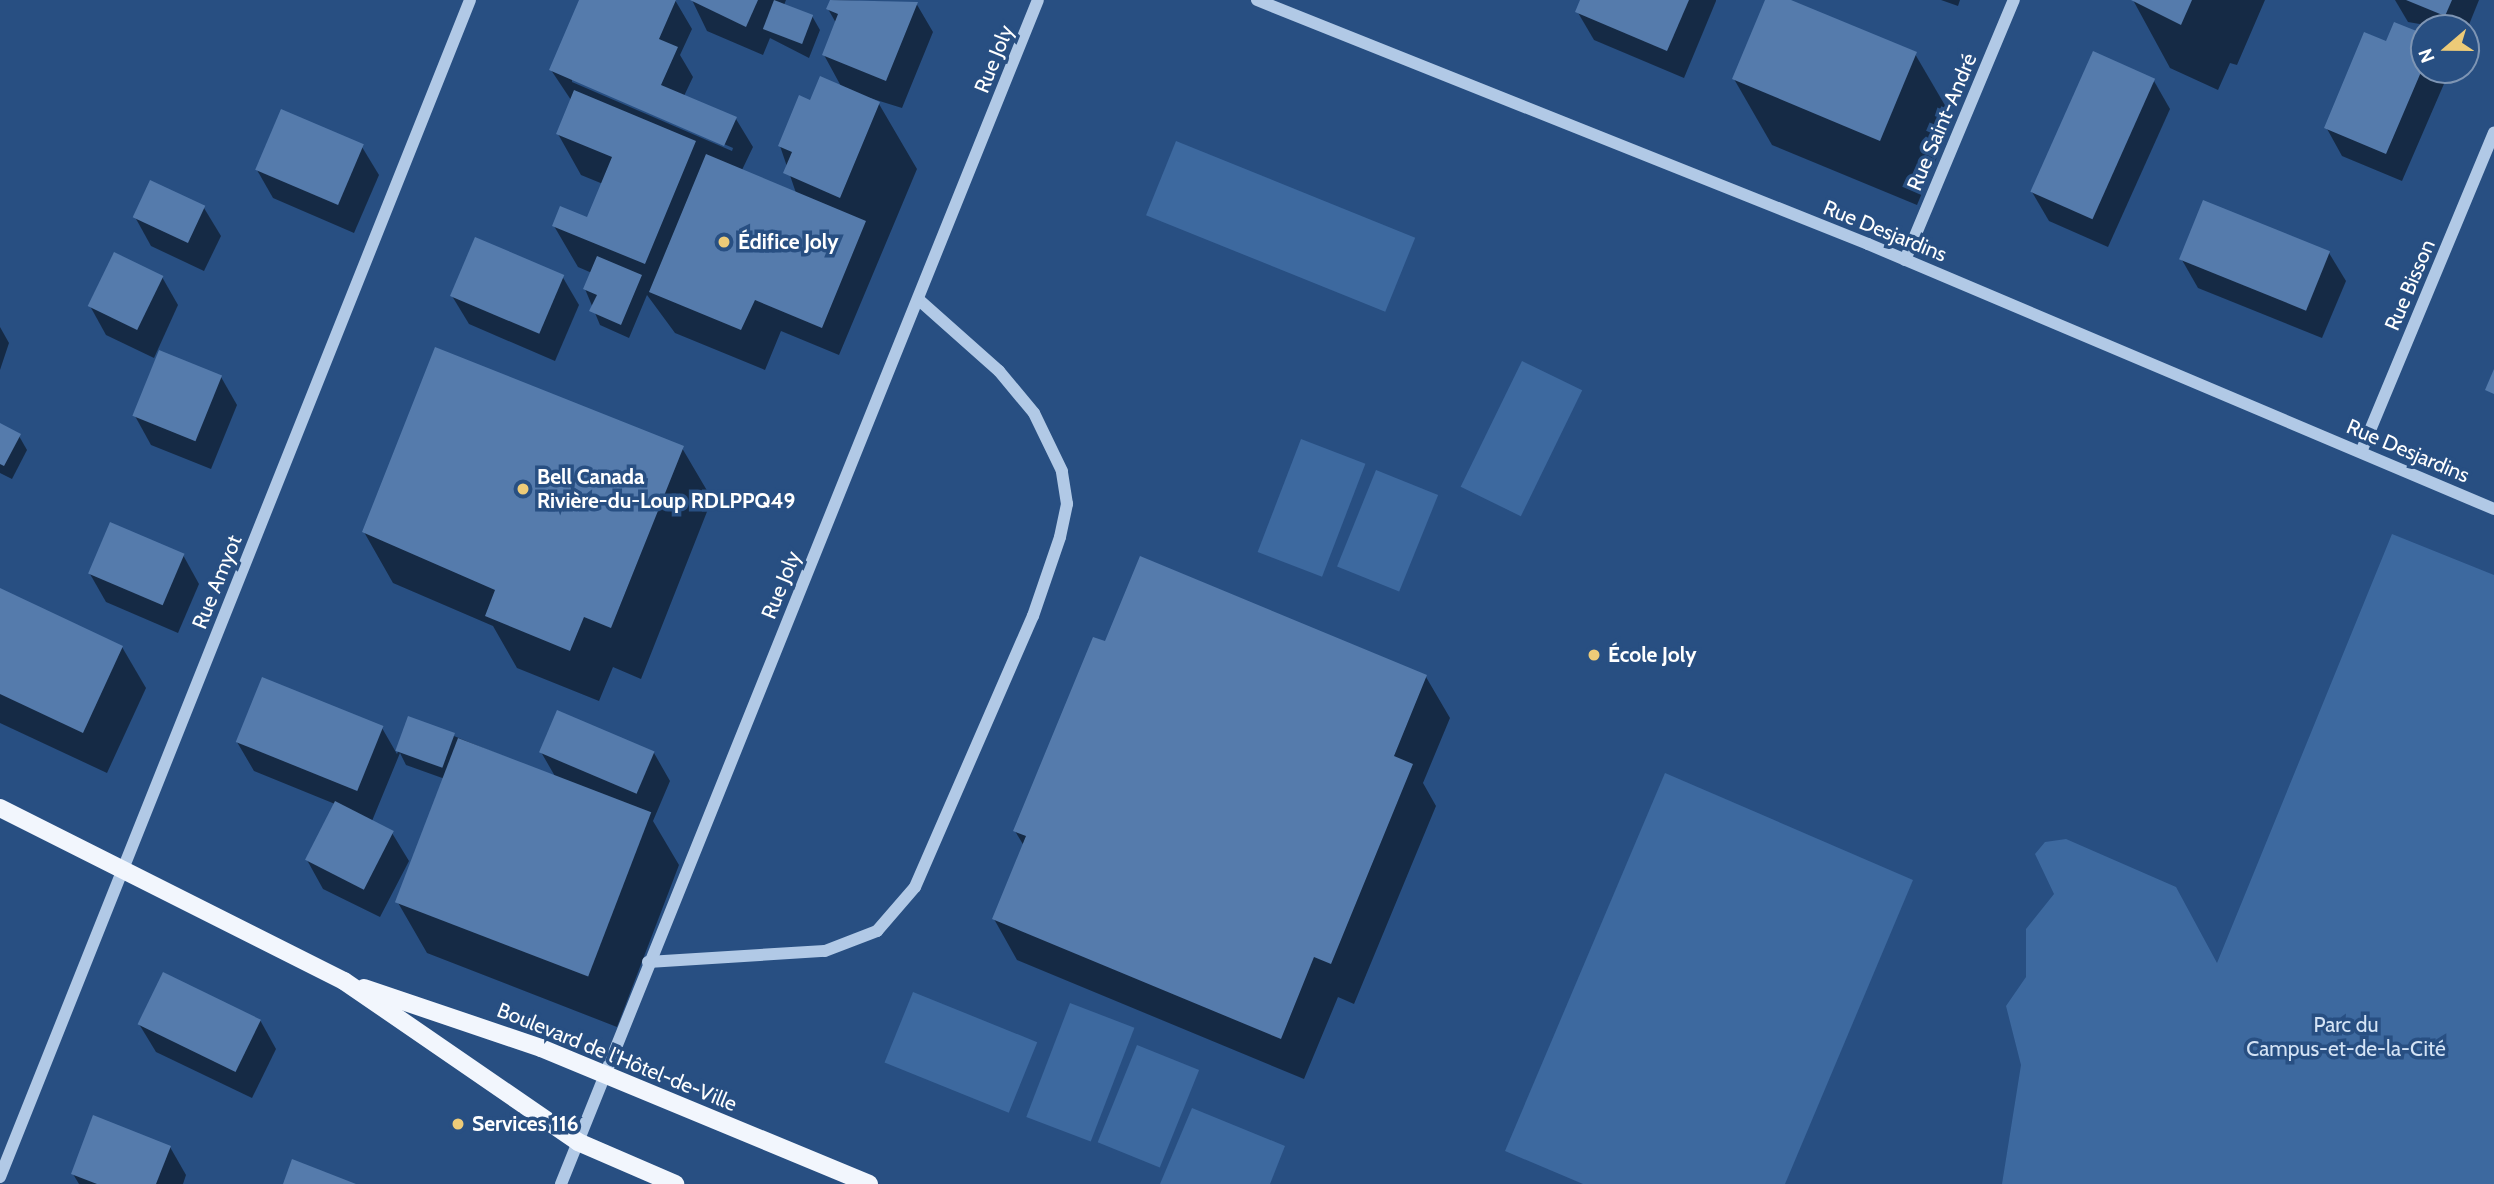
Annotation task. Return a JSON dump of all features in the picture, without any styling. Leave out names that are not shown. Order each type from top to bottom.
[{"type":"main road","name":"Boulevard de l'Hôtel-de-Ville","points":[[0,808],[344,981],[605,1074],[869,1184]]},
{"type":"main road","name":"Boulevard de l'Hôtel-de-Ville","points":[[344,981],[578,1142],[675,1184]]},
{"type":"street","name":"Rue Amyot","points":[[0,1177],[470,0]]},
{"type":"street","name":"Rue Joly","points":[[561,1184],[648,962],[1038,0]]},
{"type":"street","name":"Rue Desjardins","points":[[1257,0],[1905,260],[2494,509]]},
{"type":"street","name":"Rue Saint-André","points":[[1905,260],[2014,0]]},
{"type":"street","name":"Rue Bisson","points":[[2361,452],[2494,133]]},
{"type":"street","points":[[648,962],[825,951],[851,944],[886,922],[915,887],[1033,616],[1067,504],[1053,445],[999,371],[918,299]]},
{"type":"green space","points":[[1176,141],[1415,238],[1385,312],[1146,215]]},
{"type":"green space","points":[[1522,361],[1582,390],[1521,516],[1461,487]]},
{"type":"green space","points":[[1301,439],[1365,464],[1322,577],[1258,552]]},
{"type":"green space","points":[[1376,470],[1438,495],[1399,592],[1337,566]]},
{"type":"green space","name":"Parc du Campus-et-de-la-Cité","points":[[2392,534],[2494,575],[2494,1184],[2002,1184],[2021,1065],[2006,1006],[2026,977],[2026,929],[2054,894],[2035,854],[2045,842],[2066,839],[2176,887],[2217,963]]},
{"type":"green space","points":[[1665,773],[1913,880],[1785,1184],[1583,1184],[1505,1151]]},
{"type":"green space","points":[[913,992],[1037,1042],[1009,1113],[885,1062]]},
{"type":"green space","points":[[1070,1003],[1134,1028],[1091,1142],[1026,1117]]},
{"type":"green space","points":[[1137,1045],[1199,1070],[1160,1167],[1098,1142]]},
{"type":"green space","points":[[1192,1108],[1285,1146],[1270,1184],[1160,1184]]},
{"type":"building","points":[[579,0],[676,0],[659,39],[678,47],[661,85],[737,117],[724,146],[549,70]]},
{"type":"building","points":[[690,0],[758,0],[746,27]]},
{"type":"building","points":[[774,0],[813,15],[802,44],[763,29]]},
{"type":"building","points":[[830,0],[918,2],[886,81],[822,55],[838,14],[826,9]]},
{"type":"building","points":[[1580,0],[1689,0],[1667,51],[1575,12]]},
{"type":"building","points":[[1765,0],[1791,0],[1917,52],[1880,141],[1732,79]]},
{"type":"building","points":[[2131,0],[2192,0],[2181,25]]},
{"type":"building","points":[[2406,0],[2452,0],[2446,14]]},
{"type":"building","points":[[2394,22],[2410,28],[2410,84],[2416,84],[2386,154],[2324,128],[2364,32],[2386,41]]},
{"type":"building","points":[[2093,51],[2155,79],[2092,219],[2030,192]]},
{"type":"building","points":[[820,76],[880,102],[840,198],[783,173],[792,152],[778,146],[799,95],[810,100]]},
{"type":"building","points":[[574,90],[696,141],[645,264],[552,226],[560,206],[587,217],[612,157],[556,134]]},
{"type":"building","points":[[281,109],[364,144],[338,205],[255,170]]},
{"type":"building","name":"Édifice Joly","points":[[706,154],[866,221],[822,328],[755,300],[741,330],[649,292]]},
{"type":"building","points":[[150,180],[205,206],[188,243],[133,217]]},
{"type":"building","points":[[2203,200],[2330,251],[2306,311],[2179,259]]},
{"type":"building","points":[[475,237],[564,275],[539,334],[450,296]]},
{"type":"building","points":[[114,252],[163,276],[137,330],[88,306]]},
{"type":"building","points":[[597,256],[642,275],[621,325],[589,311],[597,295],[583,289]]},
{"type":"building","name":"Bell Canada Rivière-du-Loup RDLPPQ49","points":[[435,347],[684,446],[611,628],[584,617],[570,651],[485,616],[495,590],[362,532]]},
{"type":"building","points":[[159,350],[222,375],[195,441],[132,416]]},
{"type":"building","points":[[2494,369],[2494,394],[2485,390]]},
{"type":"building","points":[[0,423],[21,434],[4,466],[0,464]]},
{"type":"building","points":[[110,522],[185,554],[163,605],[88,574]]},
{"type":"building","points":[[1140,556],[1427,675],[1394,756],[1413,764],[1331,964],[1314,957],[1281,1039],[992,919],[1026,836],[1013,831],[1093,637],[1105,641]]},
{"type":"building","points":[[0,588],[123,646],[83,733],[0,694]]},
{"type":"building","points":[[262,677],[383,726],[357,791],[236,742]]},
{"type":"building","points":[[557,710],[655,751],[637,794],[539,752]]},
{"type":"building","points":[[408,716],[455,733],[442,768],[395,751]]},
{"type":"building","points":[[458,738],[651,812],[588,976],[395,902]]},
{"type":"building","points":[[335,801],[394,831],[364,890],[305,860]]},
{"type":"building","points":[[163,972],[261,1020],[236,1072],[138,1024]]},
{"type":"building","points":[[93,1115],[171,1146],[156,1184],[97,1184],[71,1174]]},
{"type":"building","points":[[292,1159],[356,1184],[283,1184]]},
{"type":"place","name":"Édifice Joly","points":[[724,242]]},
{"type":"place","name":"Bell Canada Rivière-du-Loup RDLPPQ49","points":[[523,489]]},
{"type":"place","name":"École Joly","points":[[1594,655]]},
{"type":"place","name":"Services 116","points":[[458,1124]]}]
